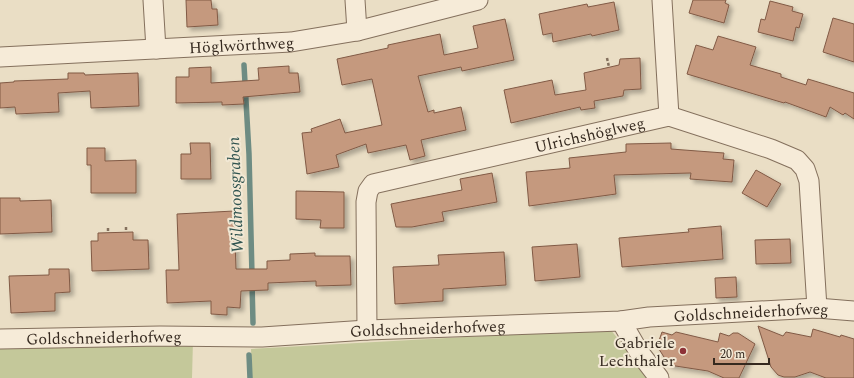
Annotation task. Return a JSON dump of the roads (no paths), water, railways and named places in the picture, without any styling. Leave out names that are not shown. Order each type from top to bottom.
[{"type":"street","points":[[153,0],[156,49]]},
{"type":"street","points":[[355,0],[357,30]]},
{"type":"street","name":"Höglwörthweg","points":[[0,57],[291,42],[357,30],[478,0]]},
{"type":"street","points":[[662,0],[669,116],[771,149],[797,160],[805,169],[809,182],[817,308]]},
{"type":"street","name":"Ulrichshöglweg","points":[[368,330],[366,202],[368,191],[374,184],[669,116]]},
{"type":"street","name":"Goldschneiderhofweg","points":[[0,339],[160,336],[262,338],[368,330],[621,321],[649,317],[817,308],[854,311]]},
{"type":"street","points":[[621,321],[639,352],[659,378]]},
{"type":"waterway","name":"Wildmoosgraben","points":[[244,65],[249,154],[252,275]]},
{"type":"waterway","name":"Wildmoosgraben","points":[[252,283],[253,323]]},
{"type":"waterway","name":"Wildmoosgraben","points":[[249,355],[250,378]]},
{"type":"place","name":"Gabriele Lechthaler","points":[[683,351]]}]
